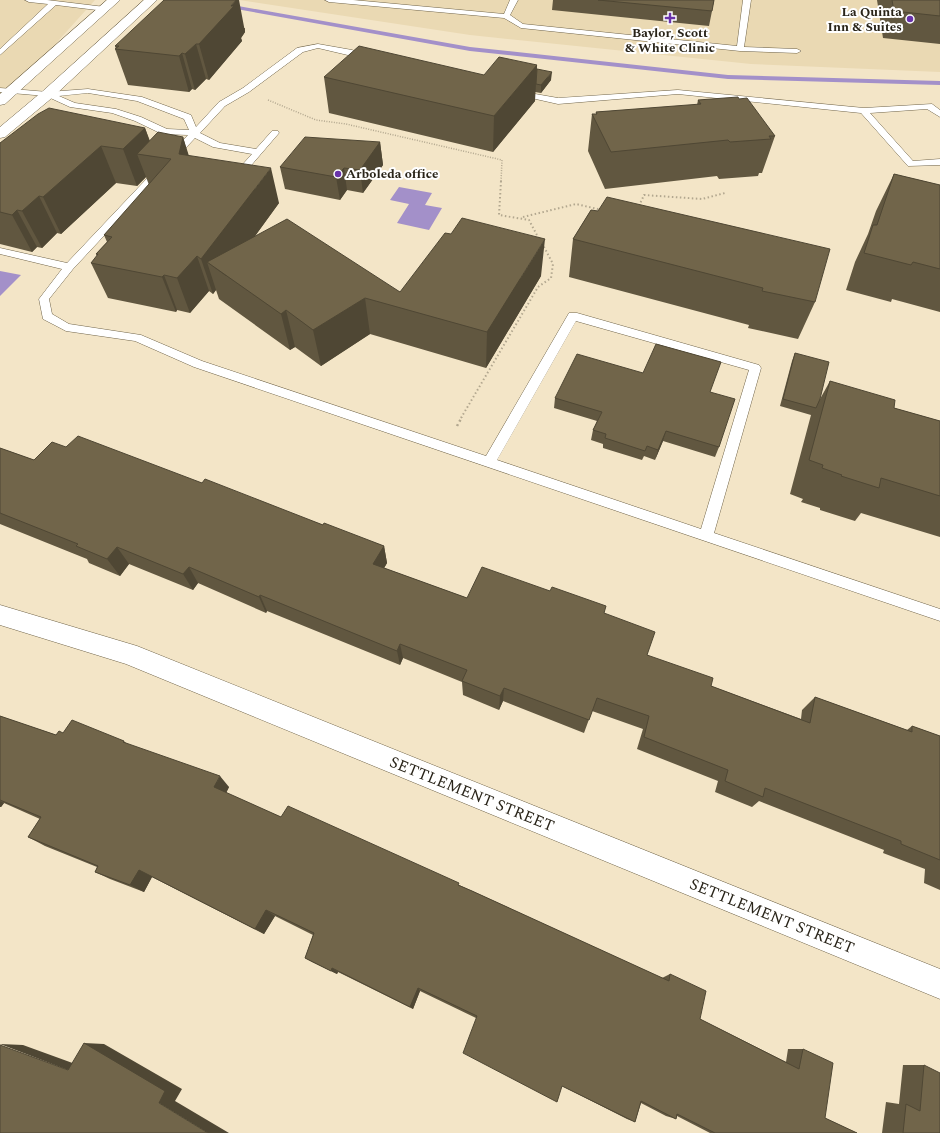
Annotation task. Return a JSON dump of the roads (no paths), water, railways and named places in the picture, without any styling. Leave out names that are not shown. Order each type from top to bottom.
[{"type":"street","points":[[0,101],[114,0]]},
{"type":"street","points":[[0,134],[48,94],[151,0]]},
{"type":"street","name":"SETTLEMENT STREET","points":[[0,615],[129,654],[940,984]]},
{"type":"lane","points":[[29,0],[105,9]]},
{"type":"lane","points":[[329,0],[506,16],[522,26],[740,49],[797,51]]},
{"type":"lane","points":[[410,7],[414,0]]},
{"type":"lane","points":[[506,16],[514,0]]},
{"type":"lane","points":[[740,49],[747,0]]},
{"type":"lane","points":[[0,53],[54,3]]},
{"type":"lane","points":[[378,60],[350,52],[318,46],[300,50],[246,90],[222,104],[68,267],[44,300],[47,316],[66,327],[137,338],[198,364],[940,615]]},
{"type":"lane","points":[[0,90],[48,94],[88,91],[139,100],[188,118],[194,133],[203,141],[217,145],[259,152]]},
{"type":"lane","points":[[513,92],[558,101],[678,92],[864,112],[929,106],[940,114]]},
{"type":"lane","points":[[48,94],[73,105],[113,111],[138,119],[165,132],[194,133]]},
{"type":"lane","points":[[864,112],[911,164],[940,162]]},
{"type":"lane","points":[[239,174],[275,133]]},
{"type":"lane","points":[[0,251],[68,267]]},
{"type":"lane","points":[[489,463],[573,316],[755,368],[706,536]]},
{"type":"waterway","points":[[227,6],[470,49],[728,77],[940,83]]},
{"type":"place","name":"Baylor, Scott & White Clinic","points":[[670,18]]},
{"type":"place","name":"La Quinta Inn & Suites","points":[[910,19]]},
{"type":"place","name":"Arboleda office","points":[[338,174]]}]
